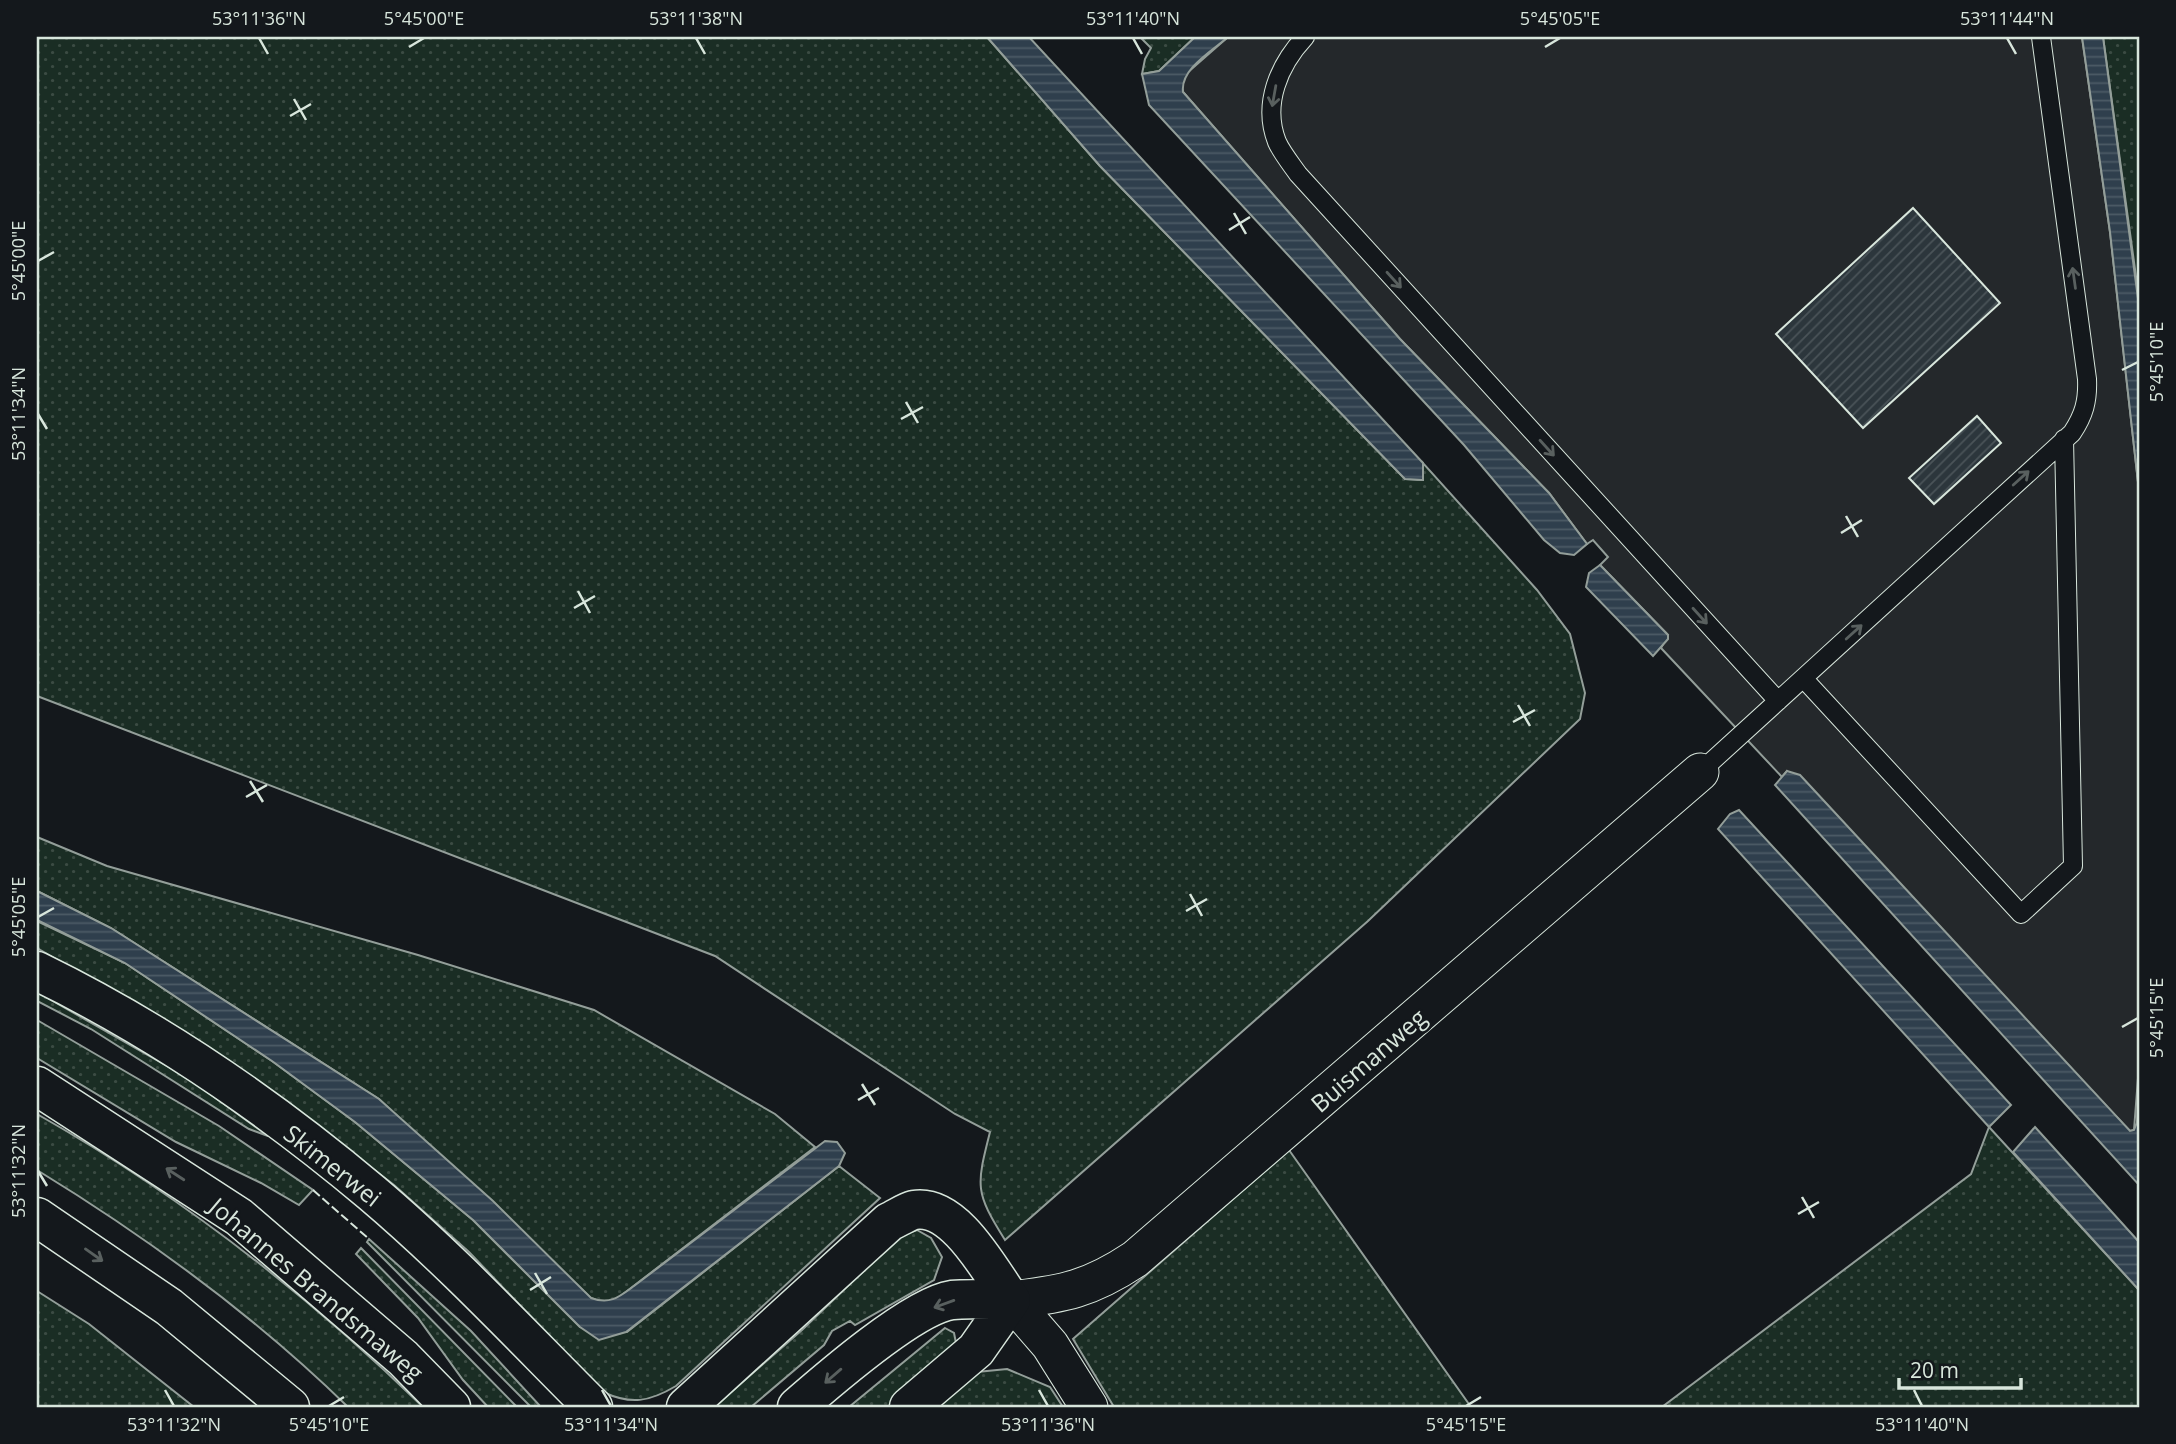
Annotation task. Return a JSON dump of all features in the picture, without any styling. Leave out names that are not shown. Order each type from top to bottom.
[{"type":"street","name":"Buismanweg","points":[[797,1407],[841,1369],[911,1319],[949,1300],[1011,1300],[1066,1293],[1111,1275],[1135,1259],[1700,772]]},
{"type":"street","name":"Skimerwei","points":[[37,971],[84,995],[205,1070],[372,1194],[484,1297],[593,1407]]},
{"type":"street","name":"Johannes Brandsmaweg","points":[[37,1086],[239,1217],[403,1358],[451,1407]]},
{"type":"street","points":[[686,1407],[889,1223],[913,1210],[936,1211],[953,1221],[1011,1300],[1050,1345],[1089,1407]]},
{"type":"street","points":[[37,1217],[169,1307],[290,1407]]},
{"type":"street","points":[[909,1407],[976,1350],[1011,1300]]},
{"type":"lane","points":[[1304,37],[1282,66],[1272,113],[1277,142],[1298,174],[1778,701]]},
{"type":"lane","points":[[1700,772],[2064,439],[2082,418],[2088,400],[2087,379],[2042,37]]},
{"type":"lane","points":[[1803,678],[2021,914],[2073,866],[2064,439]]},
{"type":"green space","points":[[37,37],[987,37],[1100,166],[1405,479],[1423,480],[1423,463],[1537,590],[1570,634],[1585,693],[1580,719],[1368,921],[1005,1240],[988,1211],[981,1189],[982,1165],[990,1132],[955,1114],[715,956],[37,696]]},
{"type":"green space","points":[[1140,37],[1195,37],[1159,71],[1142,74],[1151,48]]},
{"type":"green space","points":[[2103,37],[2139,37],[2139,306],[2138,291]]},
{"type":"green space","points":[[37,837],[107,866],[418,955],[594,1010],[775,1114],[815,1147],[614,1301],[602,1302],[591,1298],[379,1099],[111,928],[37,891]]},
{"type":"green space","points":[[37,921],[125,963],[272,1061],[355,1122],[473,1220],[580,1327],[627,1332],[839,1166],[880,1198],[676,1386],[657,1396],[640,1400],[622,1399],[603,1392],[469,1252],[394,1185],[305,1117],[106,988],[37,948]]},
{"type":"green space","points":[[37,992],[188,1078],[268,1136],[249,1129],[91,1029],[37,1001]]},
{"type":"green space","points":[[37,1020],[219,1126],[313,1190],[299,1205],[261,1183],[176,1142],[37,1058]]},
{"type":"green space","points":[[37,1114],[140,1178],[239,1248],[334,1325],[423,1407],[348,1407],[276,1341],[199,1280],[119,1223],[37,1170]]},
{"type":"green space","points":[[1989,1127],[2139,1290],[2139,1407],[1662,1407],[1971,1174]]},
{"type":"green space","points":[[1289,1150],[1471,1407],[1114,1407],[1073,1339]]},
{"type":"green space","points":[[917,1230],[931,1238],[942,1257],[934,1280],[855,1325],[850,1321],[832,1331],[824,1345],[751,1407],[714,1407],[802,1330],[901,1235]]},
{"type":"green space","points":[[369,1239],[471,1331],[541,1407],[531,1407],[367,1242]]},
{"type":"green space","points":[[361,1248],[517,1407],[488,1407],[463,1380],[418,1318],[356,1254]]},
{"type":"green space","points":[[37,1291],[89,1324],[194,1407],[37,1407]]},
{"type":"green space","points":[[945,1328],[954,1333],[956,1343],[889,1407],[849,1407]]},
{"type":"green space","points":[[1007,1369],[1050,1387],[1063,1407],[930,1407],[977,1372]]},
{"type":"shaded area","points":[[1228,37],[2082,37],[2110,232],[2139,491],[2139,1065],[2134,1130],[2130,1131],[1787,771],[1782,777],[1661,648],[1668,635],[1600,565],[1608,557],[1593,540],[1587,544],[1549,493],[1400,339],[1183,92],[1181,82],[1187,73]]},
{"type":"water","points":[[987,37],[1029,37],[1423,463],[1423,480],[1405,479],[1100,166]]},
{"type":"water","points":[[1195,37],[1228,37],[1192,68],[1183,84],[1183,92],[1400,339],[1549,493],[1587,544],[1574,555],[1560,553],[1544,540],[1464,445],[1149,105],[1142,74],[1159,71]]},
{"type":"water","points":[[2082,37],[2103,37],[2139,306],[2139,491],[2110,232]]},
{"type":"water","points":[[1600,565],[1668,635],[1668,639],[1653,656],[1586,587],[1589,573]]},
{"type":"water","points":[[1787,771],[1800,775],[2130,1131],[2134,1130],[2137,1122],[2139,1065],[2139,1185],[1775,785]]},
{"type":"water","points":[[1739,810],[2011,1105],[1989,1127],[1718,829],[1730,814]]},
{"type":"water","points":[[37,891],[111,928],[379,1099],[493,1201],[591,1298],[604,1301],[624,1294],[825,1141],[837,1142],[845,1153],[839,1166],[626,1332],[599,1340],[580,1327],[473,1220],[355,1122],[272,1061],[125,963],[37,920]]},
{"type":"water","points":[[2035,1127],[2139,1242],[2139,1290],[2013,1152]]},
{"type":"building","points":[[1913,208],[2000,303],[1863,428],[1776,334]]},
{"type":"building","points":[[1977,416],[2001,443],[1934,504],[1909,478]]},
{"type":"fence","points":[[313,1190],[369,1239]]}]
